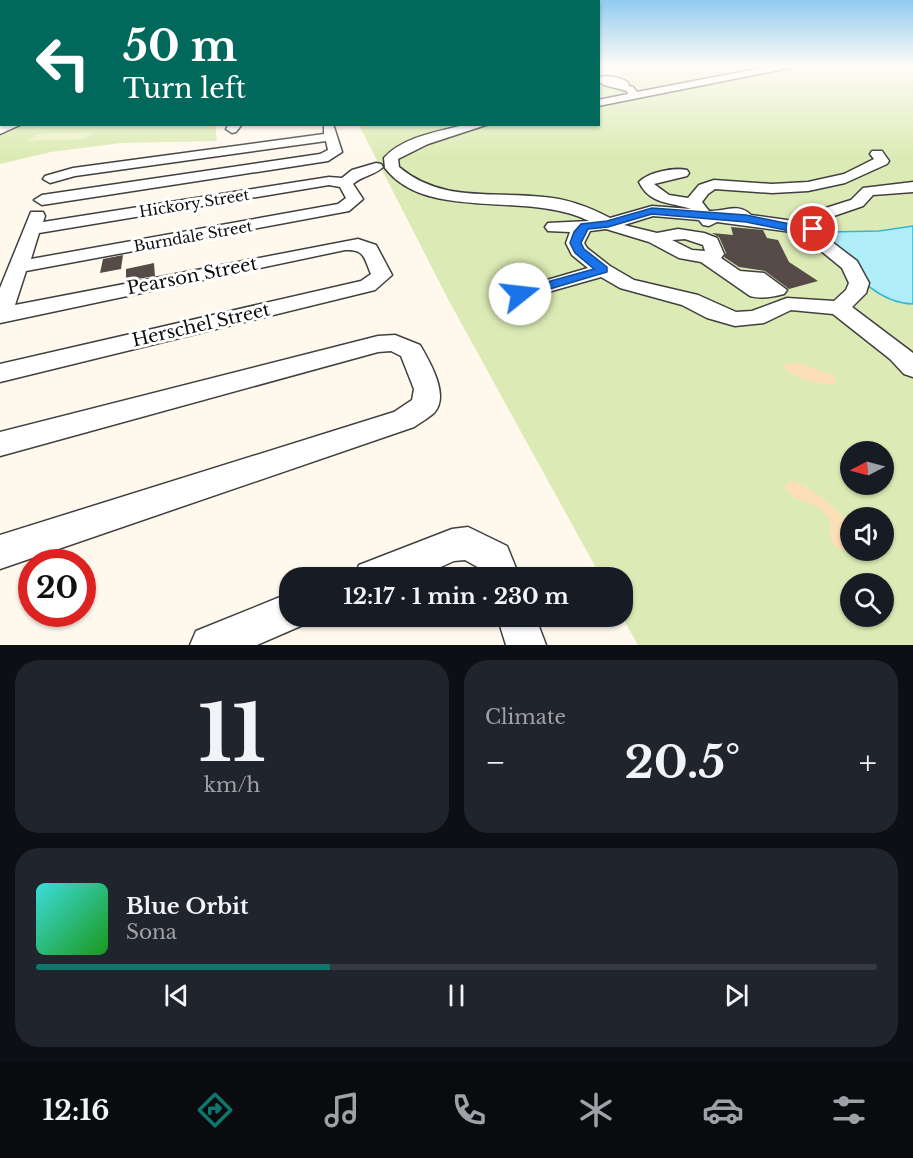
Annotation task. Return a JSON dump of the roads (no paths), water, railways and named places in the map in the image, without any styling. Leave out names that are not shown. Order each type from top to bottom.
[{"type":"street","points":[[476,126],[458,131],[432,130],[391,158],[392,168],[408,181],[445,195],[561,204],[596,222],[658,239],[680,253],[706,257],[735,277]]},
{"type":"street","points":[[42,200],[323,158],[335,152],[329,132],[73,172],[50,179]]},
{"type":"street","points":[[694,234],[695,198],[709,186],[719,184],[776,189],[819,185],[857,173],[863,167],[882,161],[877,154]]},
{"type":"street","points":[[348,187],[357,173],[376,167]]},
{"type":"street","points":[[682,173],[646,182],[654,193],[696,210],[717,229],[727,229],[728,218],[813,229],[822,215],[857,203],[868,191],[913,187]]},
{"type":"street","points":[[0,314],[50,179]]},
{"type":"street","points":[[0,314],[50,179]]},
{"type":"street","name":"Hickory Street","points":[[33,229],[329,181],[348,187]]},
{"type":"street","name":"Burndale Street","points":[[18,267],[343,208],[355,199],[348,187]]},
{"type":"street","points":[[552,223],[596,222],[652,211],[696,210]]},
{"type":"street","points":[[596,222],[579,232],[575,243],[579,251],[603,270],[627,284],[690,300],[715,313],[735,319],[756,318],[787,304],[838,308],[899,352],[913,368]]},
{"type":"street","points":[[804,229],[850,265],[859,283],[856,293],[838,308]]},
{"type":"street","points":[[658,239],[673,235],[694,234],[711,242],[715,254],[706,257]]},
{"type":"street","name":"Pearson Street","points":[[0,314],[345,245],[358,244],[369,249],[375,261]]},
{"type":"street","name":"Herschel Street","points":[[0,372],[368,286],[382,275],[375,261]]},
{"type":"street","points":[[520,294],[603,270]]},
{"type":"street","points":[[0,444],[378,344],[395,343],[411,351],[427,388],[425,405],[404,420],[0,552]]},
{"type":"street","points":[[399,567],[452,545],[468,543],[495,558],[498,567]]},
{"type":"street","points":[[210,645],[279,617]]},
{"type":"street","points":[[520,627],[526,645]]},
{"type":"water","points":[[913,226],[913,304],[899,302],[873,290],[822,238],[822,233],[827,232],[879,231]]}]
